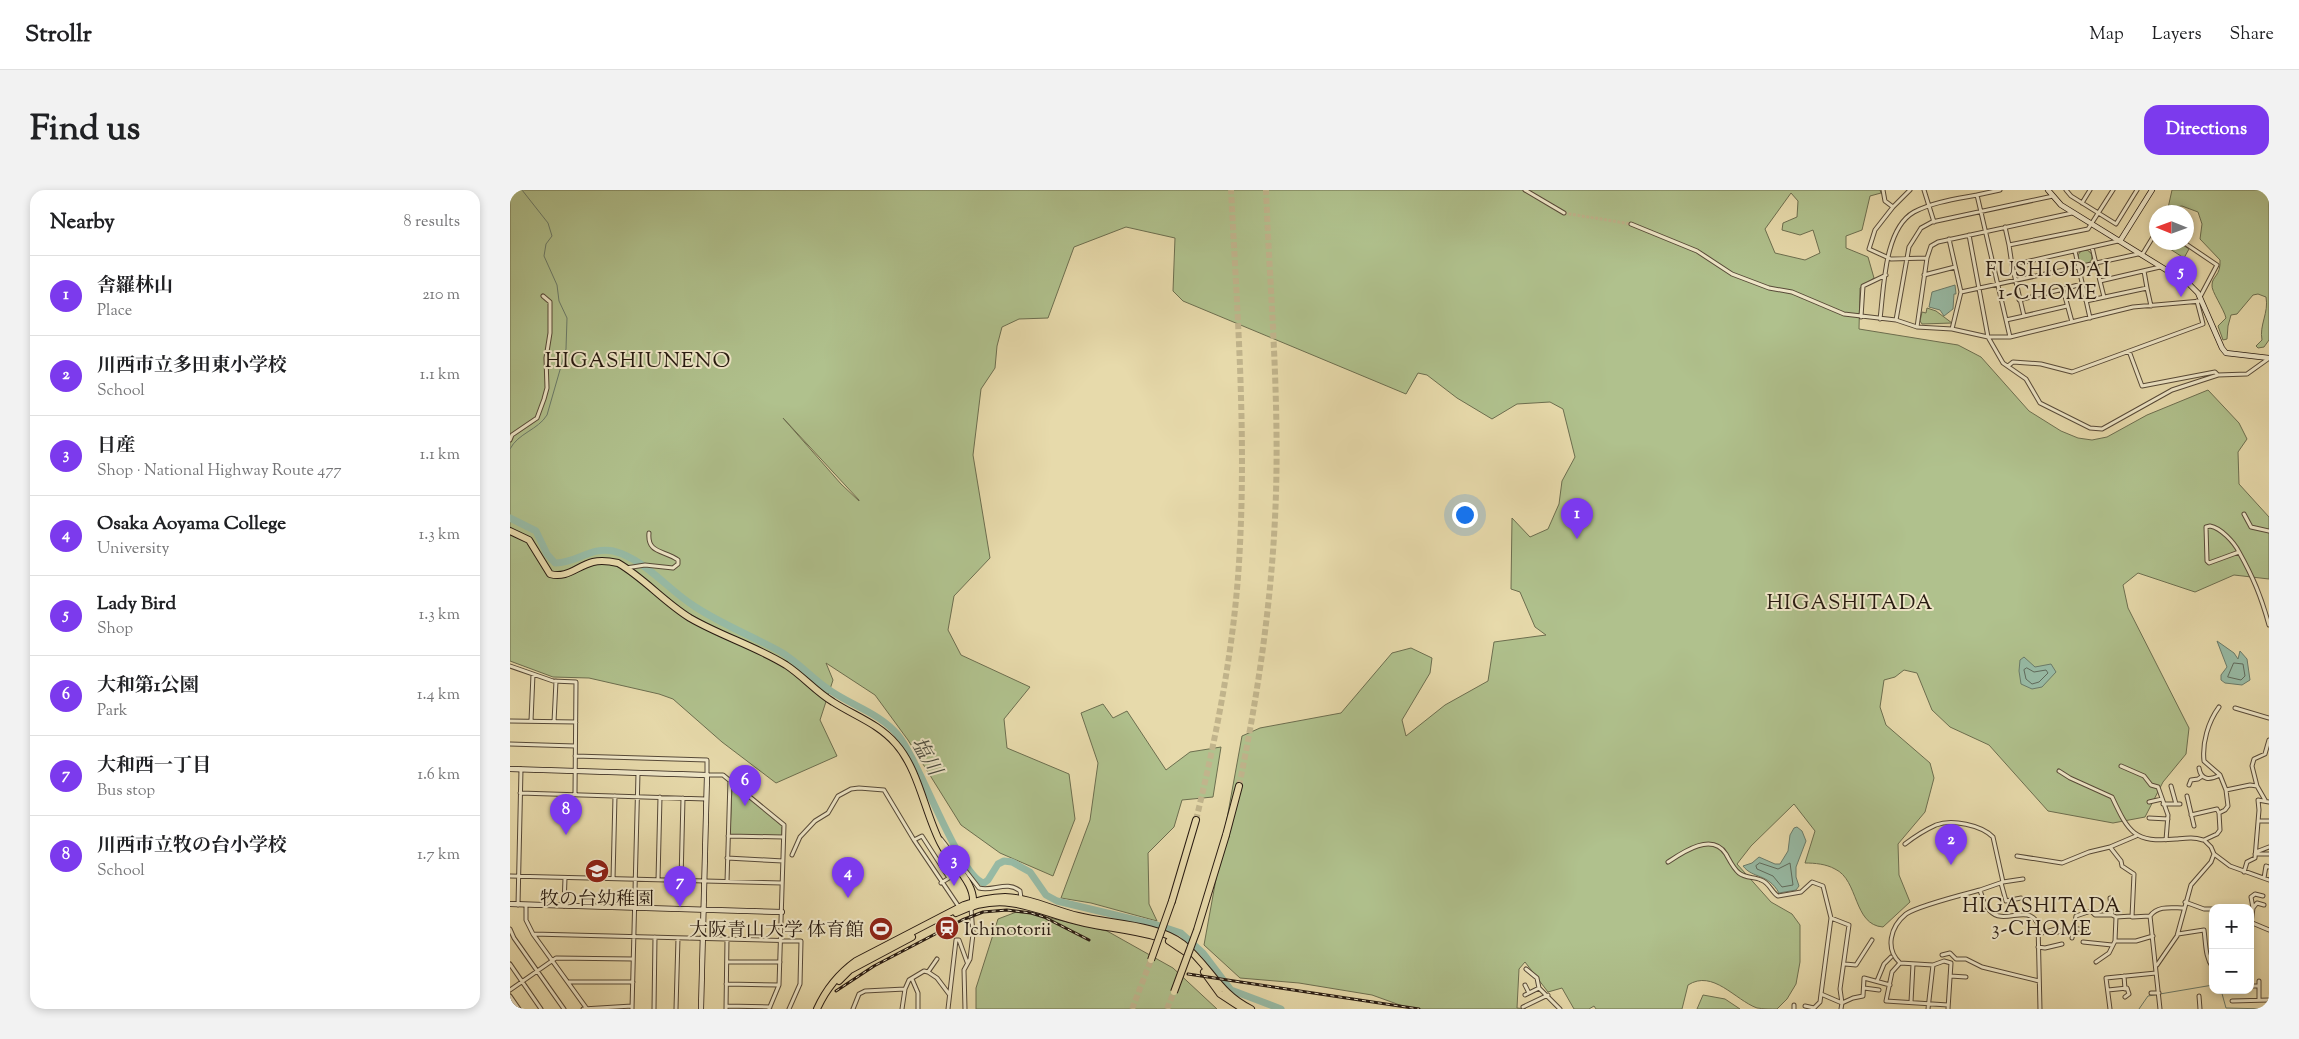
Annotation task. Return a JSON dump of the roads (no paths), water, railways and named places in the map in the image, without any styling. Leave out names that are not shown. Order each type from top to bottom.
[{"type":"highway","points":[[510,531],[529,540],[550,574],[564,575],[592,562],[606,561],[618,563],[678,610],[697,621],[757,648],[787,666],[823,696],[863,717],[881,729],[897,744],[906,758],[936,835],[970,888],[972,905]]},
{"type":"highway","points":[[1174,992],[1203,913],[1239,786]]},
{"type":"highway","points":[[1151,960],[1172,901],[1196,820]]},
{"type":"highway","points":[[822,1009],[837,983],[850,970],[972,905],[1003,897],[1020,898],[1078,916],[1146,929],[1166,935],[1182,944],[1199,960],[1223,990],[1252,1009]]},
{"type":"highway","points":[[817,1009],[829,986],[843,970],[878,949],[959,907],[1004,902],[1022,903],[1063,918],[1133,931],[1170,941],[1196,962],[1220,994],[1243,1009]]},
{"type":"street","points":[[1525,190],[1564,213]]},
{"type":"street","points":[[1883,190],[1885,201],[1892,207]]},
{"type":"street","points":[[1910,190],[1892,207],[1875,230],[1869,250],[1889,258],[1927,258]]},
{"type":"street","points":[[1924,190],[1934,222]]},
{"type":"street","points":[[1880,319],[1891,242],[1899,225],[1912,213],[1930,205],[2000,190]]},
{"type":"street","points":[[2048,190],[2061,205],[2072,213],[2188,284],[2199,300],[2222,348],[2226,352],[2269,358]]},
{"type":"street","points":[[2066,190],[2071,196],[2116,224],[2137,190]]},
{"type":"street","points":[[2082,203],[2090,190]]},
{"type":"street","points":[[2009,245],[2088,230],[2113,190]]},
{"type":"street","points":[[2012,265],[2120,241],[2152,190]]},
{"type":"street","points":[[1977,195],[2010,338]]},
{"type":"street","points":[[1896,320],[1908,248],[1921,228],[1934,222],[2054,196]]},
{"type":"street","points":[[1917,327],[1924,275],[1931,246],[1949,239],[2072,213]]},
{"type":"street","points":[[1631,224],[1697,251],[1732,274],[1769,288],[1792,292],[1844,314],[1896,320],[1917,327],[1952,329],[1988,337],[2010,338],[2133,307],[2199,300]]},
{"type":"street","points":[[2005,227],[2015,282],[2024,316]]},
{"type":"street","points":[[1969,235],[1988,337],[2003,363],[2026,380],[2040,403],[2090,428],[2102,429],[2172,390],[2218,375],[2247,374],[2269,358]]},
{"type":"street","points":[[1949,239],[1961,292],[1952,329]]},
{"type":"street","points":[[1961,292],[1999,286],[2141,254],[2149,242]]},
{"type":"street","points":[[2092,247],[2104,297]]},
{"type":"street","points":[[2008,367],[2013,362],[2029,363],[2072,372],[2203,324],[2199,300],[2217,265],[2194,249]]},
{"type":"street","points":[[2075,251],[2090,318]]},
{"type":"street","points":[[1924,275],[1955,267]]},
{"type":"street","points":[[2100,281],[2160,267]]},
{"type":"street","points":[[2144,271],[2151,306]]},
{"type":"street","points":[[1861,317],[1863,286],[1886,275]]},
{"type":"street","points":[[2020,300],[2082,284]]},
{"type":"street","points":[[2086,301],[2147,288]]},
{"type":"street","points":[[2063,289],[2072,322]]},
{"type":"street","points":[[510,440],[512,435],[537,418],[547,388],[546,358],[550,332],[550,302],[543,296]]},
{"type":"street","points":[[2006,320],[2067,306]]},
{"type":"street","points":[[2130,352],[2142,386],[2215,372],[2218,375]]},
{"type":"street","points":[[2244,514],[2252,527],[2269,531]]},
{"type":"street","points":[[2239,552],[2209,564],[2207,561],[2206,527],[2215,527],[2235,544],[2252,574],[2260,593],[2269,625]]},
{"type":"street","points":[[626,568],[645,565],[673,568],[678,564],[678,560],[673,556],[662,553],[650,545],[648,542],[649,533]]},
{"type":"street","points":[[510,666],[556,681],[576,682],[575,794]]},
{"type":"street","points":[[531,721],[533,674]]},
{"type":"street","points":[[554,722],[556,681]]},
{"type":"street","points":[[2219,707],[2208,724],[2208,736],[2203,751],[2204,761],[2220,775],[2226,790],[2228,806],[2219,813]]},
{"type":"street","points":[[2235,708],[2269,718]]},
{"type":"street","points":[[2247,719],[2250,713]]},
{"type":"street","points":[[510,720],[576,722]]},
{"type":"street","points":[[2267,801],[2257,786],[2252,766],[2254,759],[2264,754],[2269,740]]},
{"type":"street","points":[[510,744],[575,746]]},
{"type":"street","points":[[575,756],[707,760],[701,1009]]},
{"type":"street","points":[[2122,766],[2144,776],[2151,785],[2156,785],[2168,819],[2166,840]]},
{"type":"street","points":[[2199,768],[2201,776]]},
{"type":"street","points":[[510,769],[723,775],[730,780],[784,825],[779,984],[770,1008],[726,1007],[727,939]]},
{"type":"street","points":[[518,905],[521,770]]},
{"type":"street","points":[[2059,771],[2112,797],[2120,814],[2136,836],[2157,842],[2192,837],[2204,840],[2211,847],[2214,854],[2230,866],[2269,880]]},
{"type":"street","points":[[526,905],[526,920],[533,934],[585,1009],[632,1008],[638,773]]},
{"type":"street","points":[[2201,776],[2209,779],[2220,775]]},
{"type":"street","points":[[2189,785],[2191,780],[2198,779],[2201,776]]},
{"type":"street","points":[[727,882],[730,780]]},
{"type":"street","points":[[2226,790],[2250,785],[2257,786]]},
{"type":"street","points":[[2163,804],[2178,804],[2171,786]]},
{"type":"street","points":[[792,855],[800,837],[815,821],[828,813],[838,796],[851,789],[884,790],[914,840],[959,907]]},
{"type":"street","points":[[520,793],[706,798]]},
{"type":"street","points":[[613,879],[615,796]]},
{"type":"street","points":[[2187,796],[2194,826]]},
{"type":"street","points":[[658,880],[660,797]]},
{"type":"street","points":[[681,881],[683,798]]},
{"type":"street","points":[[2150,802],[2162,798]]},
{"type":"street","points":[[2244,872],[2247,862],[2255,858],[2258,800],[2267,801]]},
{"type":"street","points":[[2191,816],[2217,809],[2220,830],[2217,834],[2204,840]]},
{"type":"street","points":[[2149,818],[2168,819]]},
{"type":"street","points":[[2258,821],[2269,821]]},
{"type":"street","points":[[1905,844],[1942,824],[1963,824],[1988,832],[1993,838],[2006,901],[2021,898]]},
{"type":"street","points":[[936,835],[954,853],[979,888],[990,889],[1007,885],[1014,886],[1020,891],[1020,898]]},
{"type":"street","points":[[728,836],[783,837]]},
{"type":"street","points":[[914,840],[922,836],[949,878]]},
{"type":"street","points":[[2018,856],[2062,862],[2110,847],[2136,836]]},
{"type":"street","points":[[1668,862],[1689,850],[1712,844],[1726,854],[1728,862],[1740,874],[1762,880],[1778,896],[1801,892],[1812,882],[1823,886],[1832,918],[1820,1002],[1814,1008],[1805,1006]]},
{"type":"street","points":[[2110,847],[2121,861],[2122,866],[2134,874],[2132,916]]},
{"type":"street","points":[[2255,853],[2269,847]]},
{"type":"street","points":[[2255,853],[2269,854]]},
{"type":"street","points":[[2157,965],[2178,934],[2191,885],[2212,862],[2214,854]]},
{"type":"street","points":[[727,858],[783,861]]},
{"type":"street","points":[[2264,878],[2266,866],[2269,866]]},
{"type":"street","points":[[942,883],[960,872]]},
{"type":"street","points":[[510,876],[782,883]]},
{"type":"street","points":[[564,906],[565,878]]},
{"type":"street","points":[[1900,963],[1892,972],[1886,1001],[1948,1007],[1951,963],[1944,961],[1933,965],[1900,963],[1892,956],[1889,942],[1896,926],[1907,913],[2002,883],[2023,879]]},
{"type":"street","points":[[1980,890],[1989,911],[2002,917],[2032,915],[2038,924],[2040,1009]]},
{"type":"street","points":[[2252,904],[2251,897],[2255,894],[2263,896]]},
{"type":"street","points":[[2096,962],[2109,952],[2115,940],[2116,918],[2112,914],[2110,898]]},
{"type":"street","points":[[2185,902],[2209,909]]},
{"type":"street","points":[[2254,907],[2257,903],[2264,905]]},
{"type":"street","points":[[510,904],[782,912]]},
{"type":"street","points":[[965,1009],[964,970],[970,959],[973,934],[972,905]]},
{"type":"street","points":[[2160,1009],[2156,973],[2157,965],[2150,916],[2154,911],[2161,909],[2184,908]]},
{"type":"street","points":[[2072,938],[2072,929],[2076,916],[2090,911],[2095,915],[2112,914]]},
{"type":"street","points":[[2116,918],[2150,916]]},
{"type":"street","points":[[1832,918],[1849,924],[1845,964],[1840,989],[1841,1009]]},
{"type":"street","points":[[2254,924],[2268,929]]},
{"type":"street","points":[[510,929],[564,1009]]},
{"type":"street","points":[[2038,934],[2056,929],[2058,932],[2065,929],[2085,930]]},
{"type":"street","points":[[2178,934],[2204,930],[2207,949],[2206,958],[2209,962]]},
{"type":"street","points":[[533,934],[801,941],[800,984],[789,1009]]},
{"type":"street","points":[[2115,940],[2136,941],[2153,936]]},
{"type":"street","points":[[654,1009],[656,937]]},
{"type":"street","points":[[676,1009],[678,938]]},
{"type":"street","points":[[948,1009],[956,940],[959,940],[967,962]]},
{"type":"street","points":[[1845,964],[1856,965],[1872,940]]},
{"type":"street","points":[[2082,942],[2112,945]]},
{"type":"street","points":[[2038,947],[2045,948],[2062,944]]},
{"type":"street","points":[[1942,955],[1950,953],[1956,959],[1966,959],[1982,967],[2039,981]]},
{"type":"street","points":[[1877,981],[1884,964],[1891,957]]},
{"type":"street","points":[[510,990],[552,959],[634,959]]},
{"type":"street","points":[[928,972],[937,959]]},
{"type":"street","points":[[727,962],[780,962]]},
{"type":"street","points":[[510,964],[542,1009]]},
{"type":"street","points":[[1911,1002],[1913,964]]},
{"type":"street","points":[[1928,1009],[1933,965]]},
{"type":"street","points":[[1526,969],[1536,978],[1539,988],[1560,1009]]},
{"type":"street","points":[[902,1009],[905,989],[909,980],[924,971],[937,978],[949,994]]},
{"type":"street","points":[[2110,1009],[2106,978],[2156,973]]},
{"type":"street","points":[[1950,976],[1966,977]]},
{"type":"street","points":[[2124,976],[2125,989],[2129,991],[2129,994],[2125,997]]},
{"type":"street","points":[[1821,994],[1842,1003],[1863,996],[1864,978],[1890,985]]},
{"type":"street","points":[[912,979],[918,993],[918,1009]]},
{"type":"street","points":[[2259,981],[2259,1000]]},
{"type":"street","points":[[568,982],[633,982]]},
{"type":"street","points":[[726,984],[779,984]]},
{"type":"street","points":[[1525,986],[1527,994],[1539,988]]},
{"type":"street","points":[[2254,986],[2259,986]]},
{"type":"street","points":[[1864,988],[1879,990]]},
{"type":"street","points":[[853,1009],[859,994],[865,991],[905,989]]},
{"type":"street","points":[[2108,990],[2125,989]]},
{"type":"street","points":[[2151,993],[2159,993]]},
{"type":"street","points":[[1523,1007],[1548,995]]},
{"type":"street","points":[[510,996],[519,1009]]},
{"type":"street","points":[[2199,996],[2200,1009]]},
{"type":"street","points":[[2232,1001],[2269,1000]]},
{"type":"water","points":[[1955,285],[1956,294],[1954,294],[1953,309],[1944,316],[1940,310],[1929,307],[1932,292]]},
{"type":"water","points":[[2217,641],[2234,653],[2238,659],[2240,651],[2247,659],[2250,680],[2242,685],[2225,683],[2221,680],[2221,675],[2227,667]]},
{"type":"water","points":[[2024,657],[2035,667],[2051,664],[2056,672],[2042,687],[2032,689],[2021,684],[2020,660]]},
{"type":"water","points":[[1797,827],[1802,831],[1806,841],[1796,867],[1796,877],[1799,886],[1796,890],[1779,893],[1770,882],[1751,873],[1743,866],[1752,863],[1759,857],[1775,864],[1780,864],[1788,851],[1790,835],[1794,828]]},
{"type":"waterway","points":[[510,449],[518,439],[539,424],[547,415],[566,349],[567,318],[559,301],[557,285],[544,256],[546,244],[552,236],[548,223],[522,190]]},
{"type":"waterway","name":"塩川","points":[[510,518],[536,531],[547,554],[555,563],[570,561],[605,550],[625,555],[646,567],[694,606],[715,619],[781,652],[828,689],[891,727],[907,748],[963,861],[974,876],[984,883],[998,864],[1004,861],[1012,862],[1030,872],[1046,895],[1057,901],[1157,925],[1181,933],[1203,953],[1231,990],[1281,1009]]},
{"type":"waterway","points":[[2139,1009],[2148,996],[2209,986]]},
{"type":"waterway","points":[[2222,994],[2226,1008],[2269,1009]]},
{"type":"tunnel","points":[[1196,820],[1212,752],[1225,683],[1235,614],[1240,544],[1242,500],[1241,411],[1231,190]]},
{"type":"tunnel","points":[[1239,786],[1253,714],[1264,641],[1272,567],[1276,493],[1277,455],[1274,342],[1266,190]]},
{"type":"tunnel","points":[[1564,213],[1631,224]]},
{"type":"tunnel","points":[[1132,1009],[1151,960]]},
{"type":"tunnel","points":[[1167,1009],[1174,992]]},
{"type":"railway","points":[[836,991],[874,966],[962,920],[983,912],[1007,910],[1031,913],[1044,917],[1089,940]]},
{"type":"railway","points":[[1188,974],[1419,1009]]},
{"type":"place","name":"Lady Bird","points":[[2181,297]]},
{"type":"place","name":"舎羅林山","points":[[1577,539]]},
{"type":"place","name":"大和第1公園","points":[[745,806]]},
{"type":"place","name":"川西市立牧の台小学校","points":[[566,835]]},
{"type":"place","name":"川西市立多田東小学校","points":[[1951,865]]},
{"type":"place","name":"牧の台幼稚園","points":[[597,871]]},
{"type":"place","name":"日産","points":[[954,886]]},
{"type":"place","name":"Osaka Aoyama College","points":[[848,898]]},
{"type":"place","name":"大和西一丁目","points":[[680,907]]},
{"type":"place","name":"Ichinotorii","points":[[947,928]]},
{"type":"place","name":"大阪青山大学 体育館","points":[[881,929]]},
{"type":"district","name":"FUSHIODAI 1-CHOME","points":[[2048,280]]},
{"type":"district","name":"HIGASHIUNENO","points":[[638,360]]},
{"type":"district","name":"HIGASHITADA","points":[[1850,602]]},
{"type":"district","name":"HIGASHITADA 3-CHOME","points":[[2042,916]]}]
